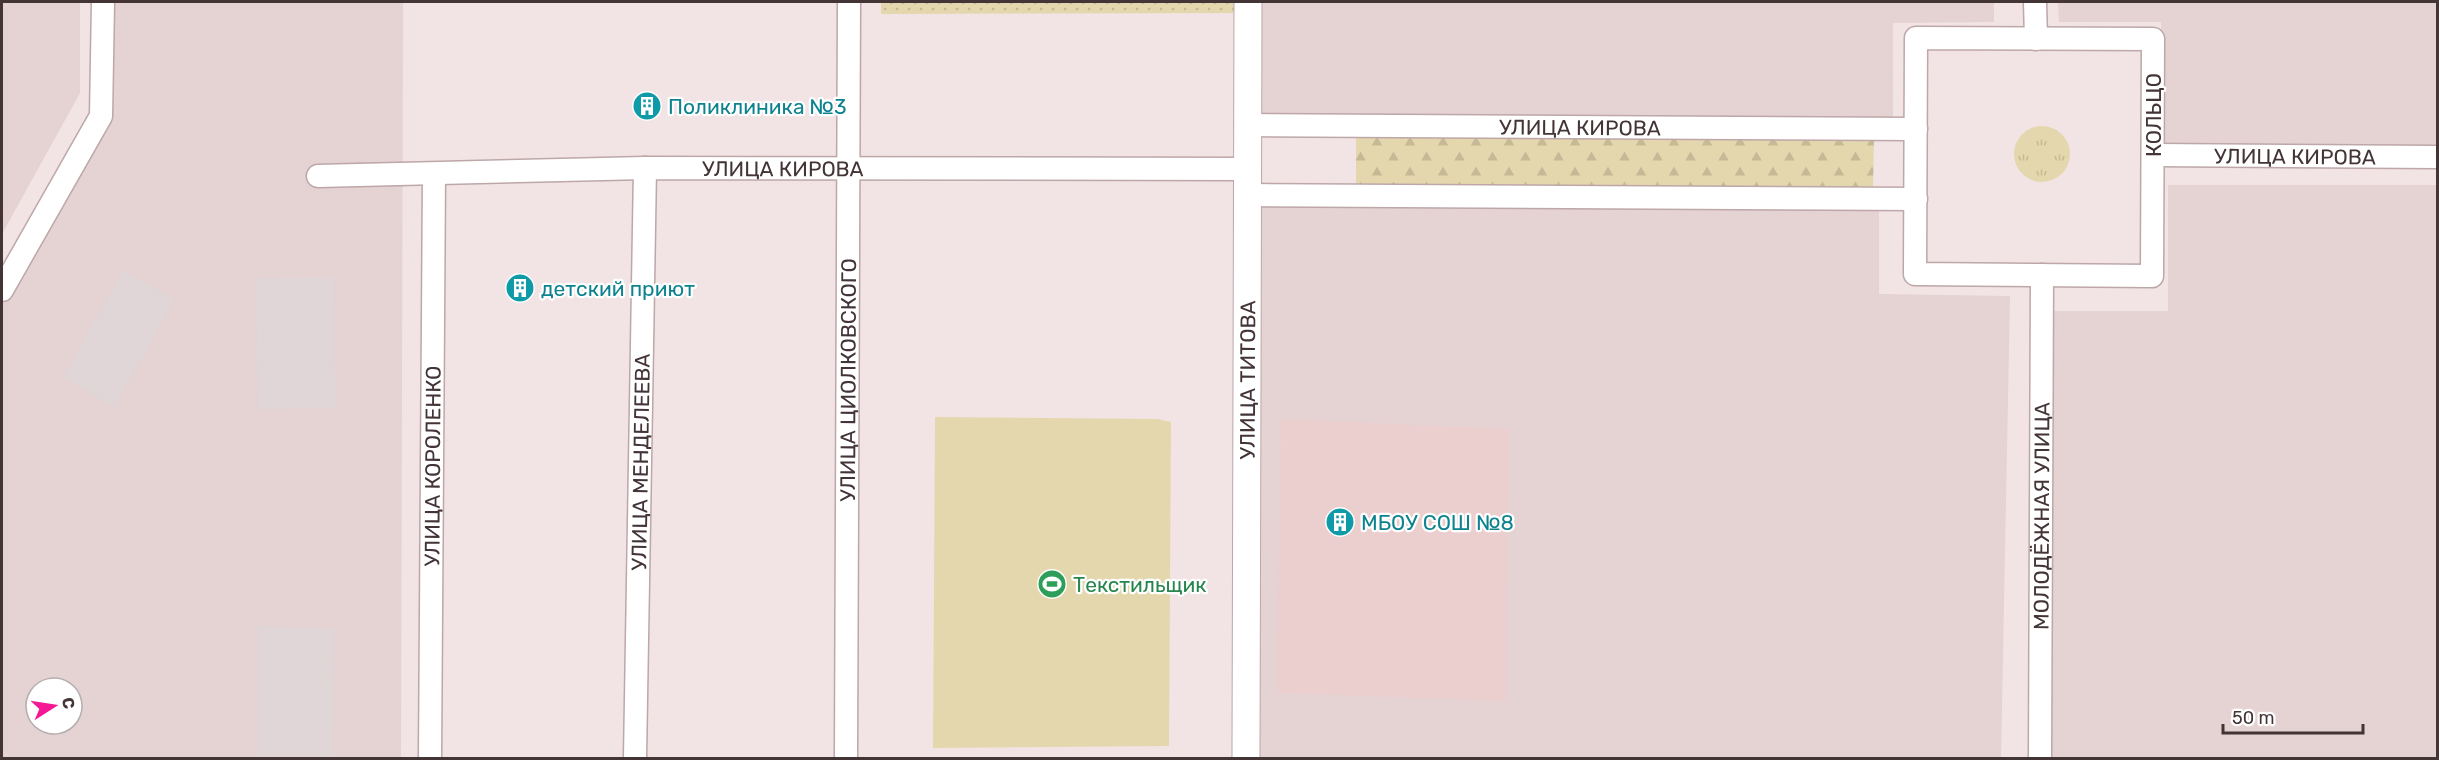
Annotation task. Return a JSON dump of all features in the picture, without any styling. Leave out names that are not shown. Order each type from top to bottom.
[{"type":"street","points":[[2,290],[102,116],[103,2]]},
{"type":"street","name":"УЛИЦА ЦИОЛКОВСКОГО","points":[[846,759],[849,2]]},
{"type":"street","name":"УЛИЦА ТИТОВА","points":[[1246,759],[1248,2]]},
{"type":"street","points":[[2035,2],[2036,39]]},
{"type":"street","name":"КОЛЬЦО","points":[[1916,38],[2036,39],[2153,39],[2152,276],[1915,274],[1916,38]]},
{"type":"street","name":"УЛИЦА КИРОВА","points":[[1246,125],[1916,129]]},
{"type":"street","name":"УЛИЦА КИРОВА","points":[[2153,155],[2438,157]]},
{"type":"street","name":"УЛИЦА КИРОВА","points":[[318,176],[645,168],[849,170],[1916,199]]},
{"type":"street","name":"УЛИЦА МЕНДЕЛЕЕВА","points":[[635,759],[645,168]]},
{"type":"street","name":"УЛИЦА КОРОЛЕНКО","points":[[430,759],[434,174]]},
{"type":"street","name":"МОЛОДЁЖНАЯ УЛИЦА","points":[[2040,759],[2042,275]]},
{"type":"shaded area","points":[[2,2],[80,2],[80,93],[2,234]]},
{"type":"shaded area","points":[[108,2],[403,2],[401,758],[2,758],[2,297],[109,109]]},
{"type":"shaded area","points":[[1252,2],[1994,2],[1994,22],[1893,23],[1893,133],[1252,134]]},
{"type":"shaded area","points":[[2058,2],[2437,2],[2437,150],[2162,153],[2161,22],[2059,22]]},
{"type":"shaded area","points":[[2168,185],[2437,185],[2437,758],[2045,758],[2043,311],[2168,311]]},
{"type":"shaded area","points":[[1879,196],[1879,294],[2010,296],[2001,758],[1257,758],[1254,198]]},
{"type":"shaded area","points":[[123,271],[175,300],[114,407],[63,377]]},
{"type":"shaded area","points":[[334,277],[335,408],[258,409],[256,278]]},
{"type":"shaded area","points":[[1281,419],[1508,429],[1506,701],[1277,693]]},
{"type":"shaded area","points":[[258,626],[334,629],[333,758],[258,758]]},
{"type":"green space","points":[[881,2],[1234,2],[1235,13],[881,14]]},
{"type":"green space","points":[[2042,126],[2057,131],[2065,139],[2070,154],[2065,169],[2057,177],[2042,182],[2027,177],[2019,169],[2014,154],[2019,139],[2027,131]]},
{"type":"green space","points":[[1356,136],[1874,138],[1873,188],[1356,184]]},
{"type":"green space","name":"Текстильщик","points":[[935,417],[1158,419],[1171,422],[1169,746],[933,748]]},
{"type":"place","name":"Поликлиника №3","points":[[647,106]]},
{"type":"place","name":"детский приют","points":[[520,288]]},
{"type":"place","name":"МБОУ СОШ №8","points":[[1340,522]]},
{"type":"place","name":"Текстильщик","points":[[1052,584]]}]
